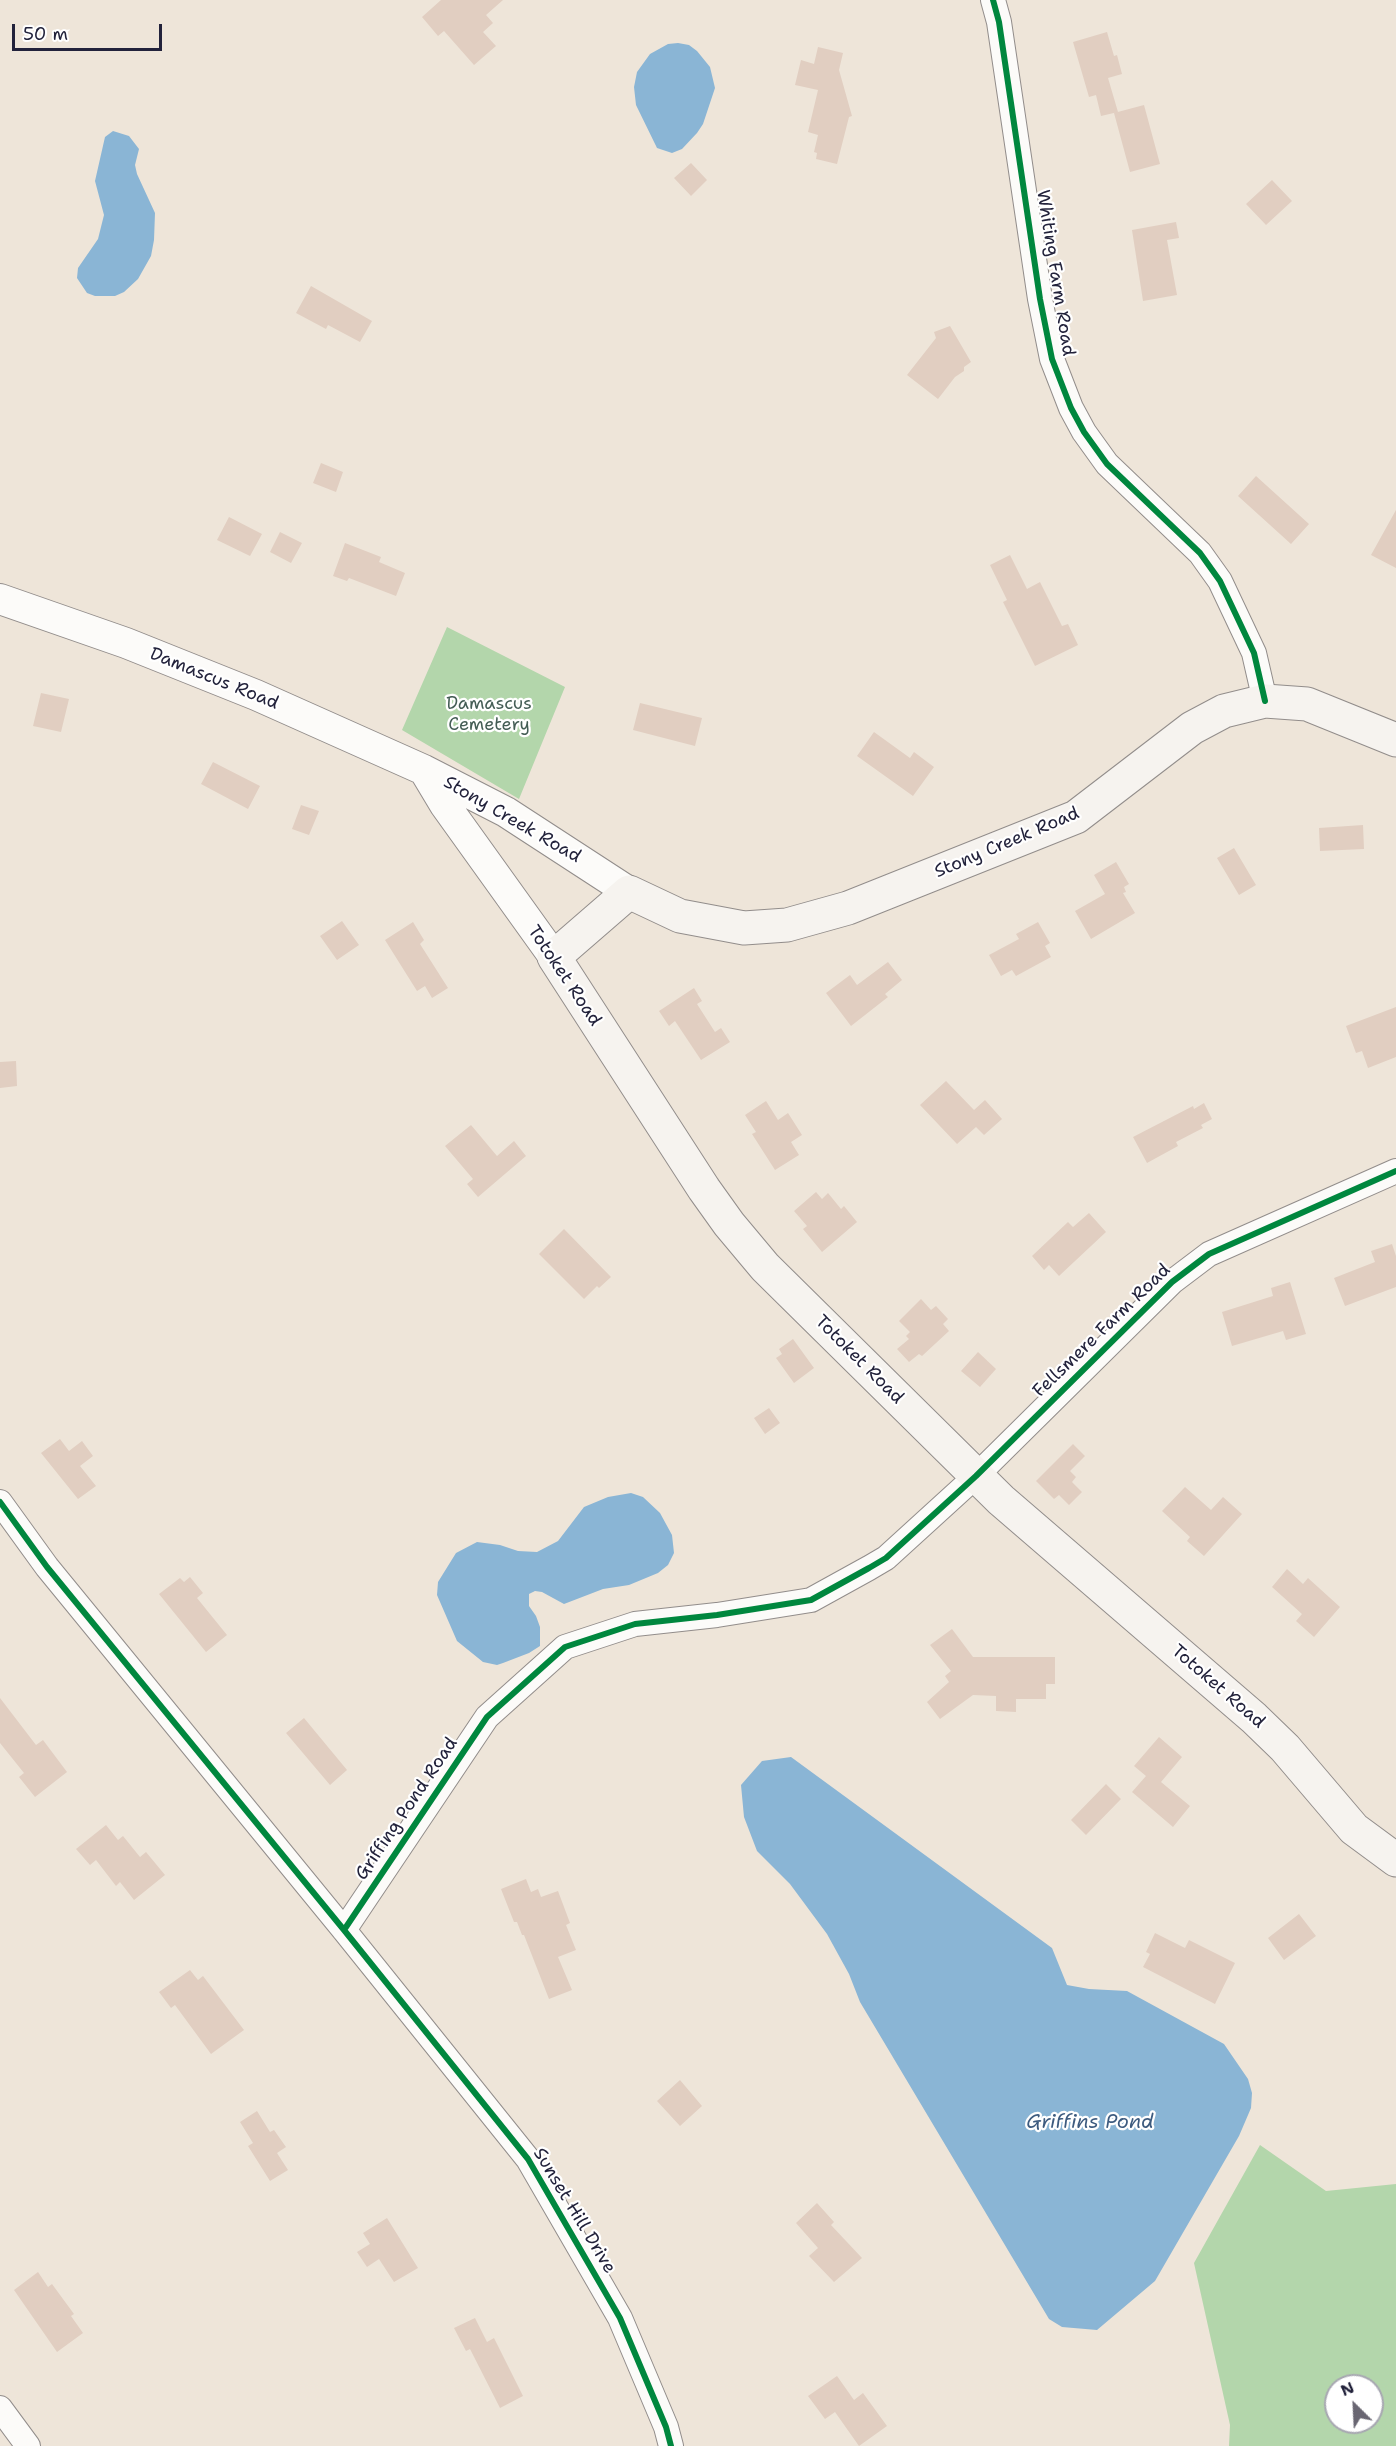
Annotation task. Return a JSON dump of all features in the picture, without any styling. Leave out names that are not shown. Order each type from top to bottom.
[{"type":"main road","name":"Stony Creek Road","points":[[629,892],[680,916],[744,928],[787,925],[848,908],[1076,817],[1192,728],[1224,711],[1265,701],[1307,704],[1396,740]]},
{"type":"main road","points":[[554,957],[629,892]]},
{"type":"main road","name":"Totoket Road","points":[[554,957],[704,1189],[745,1244],[784,1286],[976,1476],[1042,1537],[1254,1718],[1285,1748],[1354,1828],[1396,1860]]},
{"type":"street","name":"Whiting Farm Road","points":[[993,0],[1001,32],[1040,299],[1052,359],[1071,408],[1084,432],[1107,464],[1200,553],[1220,581],[1254,653],[1265,701]]},
{"type":"street","name":"Damascus Road","points":[[0,599],[126,643],[256,695],[424,770]]},
{"type":"street","name":"Stony Creek Road","points":[[424,770],[506,812],[629,892]]},
{"type":"street","name":"Totoket Road","points":[[424,770],[445,805],[554,957]]},
{"type":"street","name":"Fellsmere Farm Road","points":[[976,1476],[1172,1282],[1209,1254],[1396,1171]]},
{"type":"street","name":"Griffing Pond Road","points":[[344,1930],[487,1717],[565,1647],[635,1624],[717,1616],[811,1600],[886,1558],[976,1476]]},
{"type":"street","points":[[0,1502],[47,1567],[344,1930]]},
{"type":"street","name":"Sunset Hill Drive","points":[[344,1930],[528,2159],[620,2318],[666,2427],[671,2446]]},
{"type":"street","points":[[0,2408],[28,2446]]},
{"type":"green space","name":"Damascus Cemetery","points":[[447,627],[565,687],[519,799],[402,730]]},
{"type":"green space","points":[[1260,2145],[1326,2191],[1396,2184],[1396,2446],[1229,2446],[1230,2425],[1194,2263]]},
{"type":"water","points":[[668,44],[689,45],[697,51],[710,67],[715,88],[703,124],[682,149],[672,153],[657,148],[636,105],[634,87],[637,72],[650,54]]},
{"type":"water","points":[[113,131],[129,136],[139,149],[135,165],[155,213],[154,240],[151,256],[138,279],[124,292],[115,296],[95,296],[87,293],[77,278],[78,268],[98,239],[104,215],[95,181],[105,137]]},
{"type":"water","points":[[631,1493],[643,1497],[660,1513],[672,1535],[674,1553],[668,1565],[658,1573],[629,1585],[603,1589],[564,1604],[542,1592],[535,1591],[529,1594],[529,1606],[540,1627],[540,1646],[503,1663],[497,1665],[483,1662],[457,1641],[437,1595],[438,1582],[456,1553],[477,1542],[500,1545],[518,1551],[537,1552],[558,1541],[584,1507],[608,1497]]},
{"type":"water","name":"Griffins Pond","points":[[791,1757],[1052,1948],[1067,1985],[1127,1991],[1224,2044],[1248,2079],[1252,2093],[1251,2108],[1239,2136],[1155,2281],[1097,2330],[1062,2327],[1049,2319],[860,2002],[849,1974],[827,1934],[790,1884],[757,1851],[744,1817],[741,1785],[762,1761]]},
{"type":"building","points":[[441,0],[503,0],[486,15],[493,23],[483,32],[496,46],[474,65],[444,31],[438,36],[422,17]]},
{"type":"building","points":[[1107,32],[1122,74],[1108,78],[1118,112],[1101,116],[1096,95],[1089,97],[1073,42]]},
{"type":"building","points":[[818,47],[843,53],[839,70],[852,116],[849,117],[837,164],[816,159],[817,153],[814,152],[818,135],[808,132],[818,90],[795,85],[801,60],[814,64]]},
{"type":"building","points":[[1144,105],[1160,164],[1130,172],[1114,113]]},
{"type":"building","points":[[691,163],[707,180],[691,196],[674,178]]},
{"type":"building","points":[[1272,180],[1292,201],[1266,225],[1246,204]]},
{"type":"building","points":[[1176,222],[1179,238],[1167,240],[1177,295],[1143,301],[1132,230]]},
{"type":"building","points":[[311,286],[372,321],[360,342],[328,325],[326,329],[296,313]]},
{"type":"building","points":[[950,326],[971,362],[955,377],[938,399],[907,375],[936,338],[934,332]]},
{"type":"building","points":[[321,463],[343,472],[336,492],[313,483]]},
{"type":"building","points":[[1256,476],[1309,524],[1291,544],[1238,496]]},
{"type":"building","points":[[1396,510],[1396,568],[1371,555]]},
{"type":"building","points":[[229,517],[262,534],[250,556],[217,540]]},
{"type":"building","points":[[280,532],[302,543],[291,563],[270,552]]},
{"type":"building","points":[[345,543],[381,557],[379,562],[405,573],[396,596],[349,578],[347,581],[333,576]]},
{"type":"building","points":[[1010,555],[1027,589],[1040,582],[1062,626],[1068,624],[1078,645],[1035,666],[1003,602],[1007,600],[990,565]]},
{"type":"building","points":[[41,693],[69,699],[61,732],[33,726]]},
{"type":"building","points":[[640,703],[702,718],[695,746],[633,730]]},
{"type":"building","points":[[874,732],[910,758],[914,752],[934,767],[913,796],[857,756]]},
{"type":"building","points":[[213,762],[260,786],[248,809],[201,784]]},
{"type":"building","points":[[301,805],[319,811],[309,835],[292,829]]},
{"type":"building","points":[[1363,825],[1364,849],[1320,851],[1319,828]]},
{"type":"building","points":[[1234,848],[1256,885],[1239,895],[1217,858]]},
{"type":"building","points":[[1116,862],[1129,884],[1124,887],[1126,892],[1123,893],[1135,913],[1091,939],[1075,911],[1105,894],[1094,875]]},
{"type":"building","points":[[342,921],[359,945],[337,960],[320,936]]},
{"type":"building","points":[[413,922],[424,940],[420,944],[448,988],[432,998],[425,986],[417,991],[385,940]]},
{"type":"building","points":[[1038,922],[1050,943],[1045,946],[1051,957],[1016,976],[1012,970],[1001,976],[989,955],[1019,939],[1016,934]]},
{"type":"building","points":[[888,962],[902,980],[885,994],[888,997],[851,1026],[826,993],[850,975],[857,985]]},
{"type":"building","points":[[694,988],[702,1001],[697,1004],[715,1032],[721,1028],[730,1042],[701,1060],[675,1021],[669,1026],[659,1011]]},
{"type":"building","points":[[1396,1007],[1396,1057],[1368,1068],[1362,1051],[1356,1053],[1346,1026]]},
{"type":"building","points":[[16,1061],[17,1086],[0,1088],[0,1062]]},
{"type":"building","points":[[946,1081],[974,1110],[985,1100],[1002,1119],[984,1135],[976,1127],[957,1144],[920,1105]]},
{"type":"building","points":[[766,1101],[778,1120],[788,1113],[802,1135],[791,1142],[799,1155],[775,1170],[752,1134],[756,1132],[745,1115]]},
{"type":"building","points":[[1204,1103],[1212,1119],[1201,1125],[1203,1128],[1176,1142],[1178,1146],[1147,1163],[1133,1137],[1193,1106],[1194,1109]]},
{"type":"building","points":[[471,1125],[497,1156],[514,1141],[526,1156],[478,1197],[467,1184],[473,1179],[445,1146]]},
{"type":"building","points":[[816,1192],[822,1199],[828,1193],[841,1209],[844,1206],[857,1222],[822,1252],[803,1229],[807,1226],[794,1211]]},
{"type":"building","points":[[1089,1213],[1106,1232],[1059,1276],[1049,1265],[1044,1270],[1032,1256],[1068,1222],[1073,1227]]},
{"type":"building","points":[[564,1229],[611,1277],[599,1288],[597,1286],[584,1299],[539,1254]]},
{"type":"building","points":[[1392,1244],[1396,1256],[1396,1287],[1345,1306],[1334,1278],[1375,1262],[1371,1251]]},
{"type":"building","points":[[1290,1282],[1306,1334],[1286,1340],[1283,1331],[1232,1346],[1222,1312],[1273,1296],[1271,1288]]},
{"type":"building","points":[[921,1299],[931,1310],[936,1306],[948,1319],[943,1324],[949,1331],[922,1356],[919,1354],[909,1362],[897,1349],[909,1339],[906,1336],[910,1332],[899,1321]]},
{"type":"building","points":[[793,1339],[814,1368],[794,1383],[776,1358],[782,1354],[779,1349]]},
{"type":"building","points":[[978,1352],[996,1369],[980,1387],[961,1371]]},
{"type":"building","points":[[769,1408],[780,1423],[765,1434],[754,1418]]},
{"type":"building","points":[[60,1439],[69,1451],[82,1441],[93,1456],[80,1466],[96,1486],[78,1499],[41,1453]]},
{"type":"building","points":[[1073,1444],[1085,1456],[1070,1471],[1076,1477],[1072,1482],[1082,1492],[1069,1505],[1059,1495],[1054,1499],[1036,1481]]},
{"type":"building","points":[[1185,1487],[1211,1510],[1223,1497],[1242,1514],[1204,1556],[1187,1541],[1190,1537],[1162,1511]]},
{"type":"building","points":[[1287,1569],[1303,1584],[1308,1578],[1340,1607],[1314,1637],[1296,1621],[1302,1614],[1272,1587]]},
{"type":"building","points":[[190,1577],[203,1593],[197,1598],[227,1635],[206,1652],[159,1594],[180,1578],[184,1582]]},
{"type":"building","points":[[952,1629],[973,1657],[1055,1657],[1055,1684],[1046,1684],[1046,1699],[1016,1699],[1016,1712],[996,1711],[996,1696],[973,1695],[940,1719],[927,1702],[949,1682],[945,1676],[951,1671],[930,1645]]},
{"type":"building","points":[[0,1698],[36,1745],[43,1740],[67,1772],[35,1797],[19,1777],[24,1773],[0,1743]]},
{"type":"building","points":[[304,1718],[347,1770],[330,1785],[286,1733]]},
{"type":"building","points":[[1159,1737],[1182,1757],[1161,1782],[1190,1806],[1173,1827],[1132,1792],[1146,1776],[1134,1766]]},
{"type":"building","points":[[1106,1784],[1121,1799],[1086,1835],[1071,1820]]},
{"type":"building","points":[[106,1825],[118,1840],[123,1836],[140,1857],[146,1852],[165,1875],[134,1900],[120,1882],[116,1886],[96,1860],[90,1865],[76,1849]]},
{"type":"building","points":[[526,1879],[531,1892],[538,1889],[541,1897],[558,1891],[570,1923],[566,1925],[576,1950],[558,1957],[572,1990],[549,1999],[524,1935],[517,1922],[514,1922],[501,1889]]},
{"type":"building","points":[[1299,1914],[1316,1936],[1284,1960],[1268,1938]]},
{"type":"building","points":[[1155,1933],[1185,1948],[1189,1940],[1235,1963],[1215,2004],[1143,1967],[1150,1954],[1146,1952]]},
{"type":"building","points":[[190,1970],[198,1980],[203,1976],[244,2030],[211,2054],[175,2005],[171,2008],[159,1992]]},
{"type":"building","points":[[680,2080],[702,2106],[680,2126],[657,2101]]},
{"type":"building","points":[[257,2111],[270,2132],[274,2130],[286,2147],[277,2153],[288,2170],[270,2181],[248,2146],[253,2143],[240,2122]]},
{"type":"building","points":[[817,2203],[834,2222],[831,2225],[862,2258],[834,2282],[809,2256],[818,2248],[796,2223]]},
{"type":"building","points":[[387,2218],[418,2268],[394,2282],[379,2259],[367,2267],[357,2252],[370,2244],[363,2233]]},
{"type":"building","points":[[38,2272],[48,2287],[52,2284],[74,2314],[71,2316],[83,2333],[57,2352],[14,2290]]},
{"type":"building","points":[[475,2318],[487,2342],[494,2338],[523,2396],[500,2408],[470,2349],[466,2351],[454,2328]]},
{"type":"building","points":[[837,2376],[854,2400],[863,2393],[887,2426],[859,2446],[835,2412],[825,2419],[808,2396]]},
{"type":"cycle path","points":[[993,0],[999,22],[1040,299],[1052,359],[1071,408],[1084,432],[1107,464],[1200,553],[1220,581],[1254,653],[1265,701]]},
{"type":"cycle path","points":[[344,1930],[487,1717],[565,1647],[635,1624],[717,1615],[811,1600],[869,1568],[886,1558],[976,1476],[1172,1282],[1209,1254],[1396,1171]]},
{"type":"cycle path","points":[[0,1502],[47,1567],[528,2159],[620,2318],[666,2427],[671,2446]]}]
